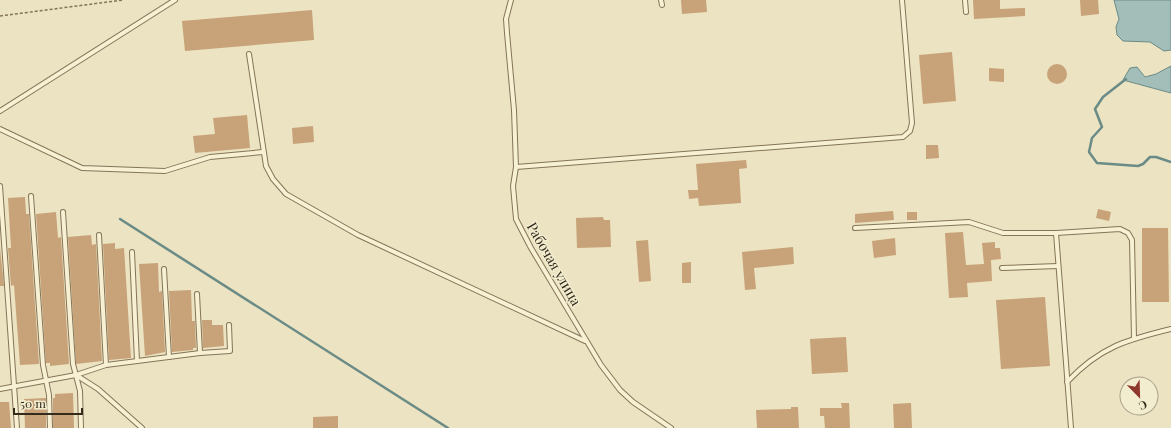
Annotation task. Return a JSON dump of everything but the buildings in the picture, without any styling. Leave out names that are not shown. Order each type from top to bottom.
[{"type":"lane","points":[[0,111],[176,0]]},
{"type":"lane","name":"Рабочая улица","points":[[511,0],[506,19],[506,33],[514,110],[516,166],[513,186],[516,219],[531,248],[585,341],[620,390],[649,414],[671,428]]},
{"type":"lane","points":[[516,166],[903,138],[910,131],[912,123],[902,0]]},
{"type":"lane","points":[[965,0],[966,12]]},
{"type":"lane","points":[[249,54],[266,166],[273,179],[286,194],[358,235],[585,341]]},
{"type":"lane","points":[[0,129],[82,168],[165,171],[210,157],[263,152]]},
{"type":"lane","points":[[0,186],[17,428]]},
{"type":"lane","points":[[31,196],[43,365],[49,395],[50,428]]},
{"type":"lane","points":[[63,212],[73,364],[80,391],[80,428]]},
{"type":"lane","points":[[855,228],[969,222],[1003,233],[1120,229],[1128,233],[1132,240],[1134,338]]},
{"type":"lane","points":[[1056,232],[1071,428]]},
{"type":"lane","points":[[99,235],[106,365]]},
{"type":"lane","points":[[132,252],[137,361]]},
{"type":"lane","points":[[1002,268],[1058,266]]},
{"type":"lane","points":[[164,268],[169,358]]},
{"type":"lane","points":[[198,294],[200,353]]},
{"type":"lane","points":[[0,389],[76,375],[106,365],[200,353],[230,351],[229,325]]},
{"type":"lane","points":[[1067,382],[1082,366],[1106,349],[1134,338],[1171,329]]},
{"type":"lane","points":[[76,375],[98,389],[142,428]]},
{"type":"path","points":[[0,16],[123,0]]},
{"type":"water","points":[[1114,0],[1171,0],[1171,50],[1164,51],[1150,42],[1123,41],[1117,35],[1116,27],[1119,19]]},
{"type":"water","points":[[1171,66],[1171,93],[1123,80],[1130,68],[1137,67],[1145,77],[1156,74]]},
{"type":"waterway","points":[[1126,79],[1103,97],[1095,109],[1102,127],[1092,138],[1089,152],[1097,163],[1138,166],[1143,164],[1150,157],[1156,157],[1171,162]]},
{"type":"waterway","points":[[120,219],[448,428]]}]
